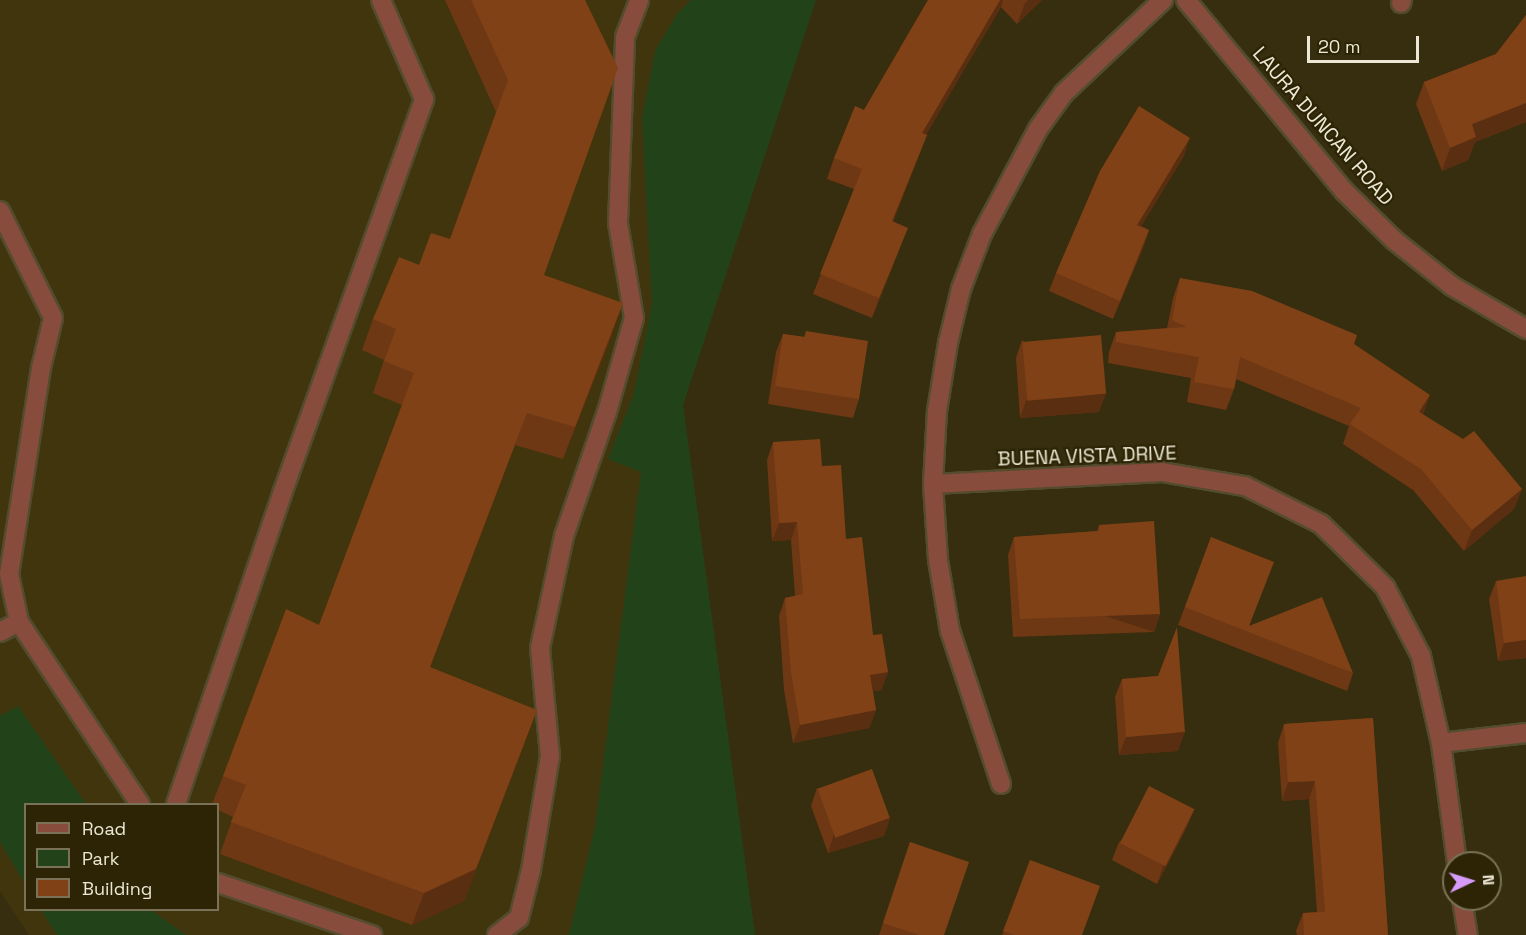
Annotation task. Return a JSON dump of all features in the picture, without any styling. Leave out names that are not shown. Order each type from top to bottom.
[{"type":"street","points":[[176,803],[282,494],[424,99],[381,0]]},
{"type":"street","points":[[497,935],[519,918],[550,756],[540,648],[554,581],[564,537],[607,412],[634,318],[618,223],[624,37],[639,0]]},
{"type":"street","points":[[1001,784],[950,631],[938,561],[933,484],[937,411],[948,343],[961,289],[982,234],[1009,179],[1064,93],[1163,0]]},
{"type":"street","name":"LAURA DUNCAN ROAD","points":[[1186,0],[1344,191],[1394,240],[1452,286],[1526,329]]},
{"type":"street","points":[[0,211],[53,318],[41,368],[9,574],[19,622],[140,803]]},
{"type":"street","name":"BUENA VISTA DRIVE","points":[[933,484],[1162,472],[1245,486],[1284,502],[1321,524],[1385,586],[1421,656],[1441,743],[1455,851]]},
{"type":"street","points":[[0,632],[19,622]]},
{"type":"street","points":[[1441,743],[1526,733]]},
{"type":"street","points":[[219,883],[372,935]]},
{"type":"street","points":[[1464,911],[1468,935]]},
{"type":"shaded area","points":[[0,0],[816,0],[683,405],[755,935],[29,935],[0,891]]},
{"type":"green space","points":[[691,0],[816,0],[683,405],[755,935],[569,935],[595,827],[641,472],[608,459],[634,394],[652,304],[642,118],[655,51],[677,14]]},
{"type":"green space","points":[[18,706],[85,803],[24,803],[24,882],[0,842],[0,716]]},
{"type":"green space","points":[[42,911],[152,911],[186,935],[57,935]]},
{"type":"building","points":[[471,0],[585,0],[618,68],[544,275],[623,303],[575,427],[527,413],[430,667],[537,710],[476,869],[424,893],[231,822],[246,785],[223,776],[286,609],[319,625],[414,373],[384,361],[396,329],[373,319],[399,257],[419,265],[431,233],[450,239],[508,80]]},
{"type":"building","points":[[928,0],[1000,0],[922,133],[927,135],[892,221],[908,228],[879,298],[820,274],[862,169],[834,158],[855,106],[864,110]]},
{"type":"building","points":[[1526,15],[1526,103],[1472,124],[1476,137],[1450,148],[1424,82],[1496,54]]},
{"type":"building","points":[[1139,106],[1190,138],[1137,225],[1149,230],[1120,301],[1056,273],[1100,171]]},
{"type":"building","points":[[1180,278],[1252,291],[1357,335],[1354,344],[1430,395],[1419,412],[1463,439],[1474,431],[1522,489],[1472,530],[1421,469],[1350,424],[1361,408],[1240,357],[1234,389],[1194,382],[1199,357],[1116,342],[1116,332],[1187,327],[1172,320]]},
{"type":"building","points":[[806,331],[868,341],[859,399],[775,386],[783,334],[805,337]]},
{"type":"building","points":[[1101,335],[1106,394],[1027,401],[1022,342]]},
{"type":"building","points":[[820,439],[822,466],[841,465],[846,539],[862,537],[873,635],[882,634],[888,672],[870,675],[876,710],[800,725],[791,672],[785,598],[803,594],[797,522],[779,523],[773,442]]},
{"type":"building","points":[[1154,521],[1160,614],[1020,619],[1014,537],[1099,531],[1099,525]]},
{"type":"building","points":[[1211,537],[1274,562],[1249,626],[1322,597],[1353,673],[1185,607]]},
{"type":"building","points":[[1526,576],[1526,640],[1504,643],[1496,581]]},
{"type":"building","points":[[1177,627],[1185,732],[1126,737],[1122,679],[1158,676]]},
{"type":"building","points":[[1373,718],[1388,935],[1304,935],[1303,913],[1325,912],[1315,781],[1288,782],[1284,724]]},
{"type":"building","points":[[872,769],[890,818],[835,838],[817,789]]},
{"type":"building","points":[[1149,786],[1194,809],[1165,866],[1120,843]]},
{"type":"building","points":[[910,842],[969,862],[944,935],[919,935],[883,923]]},
{"type":"building","points":[[1030,860],[1100,886],[1082,935],[1014,935],[1003,931]]}]
